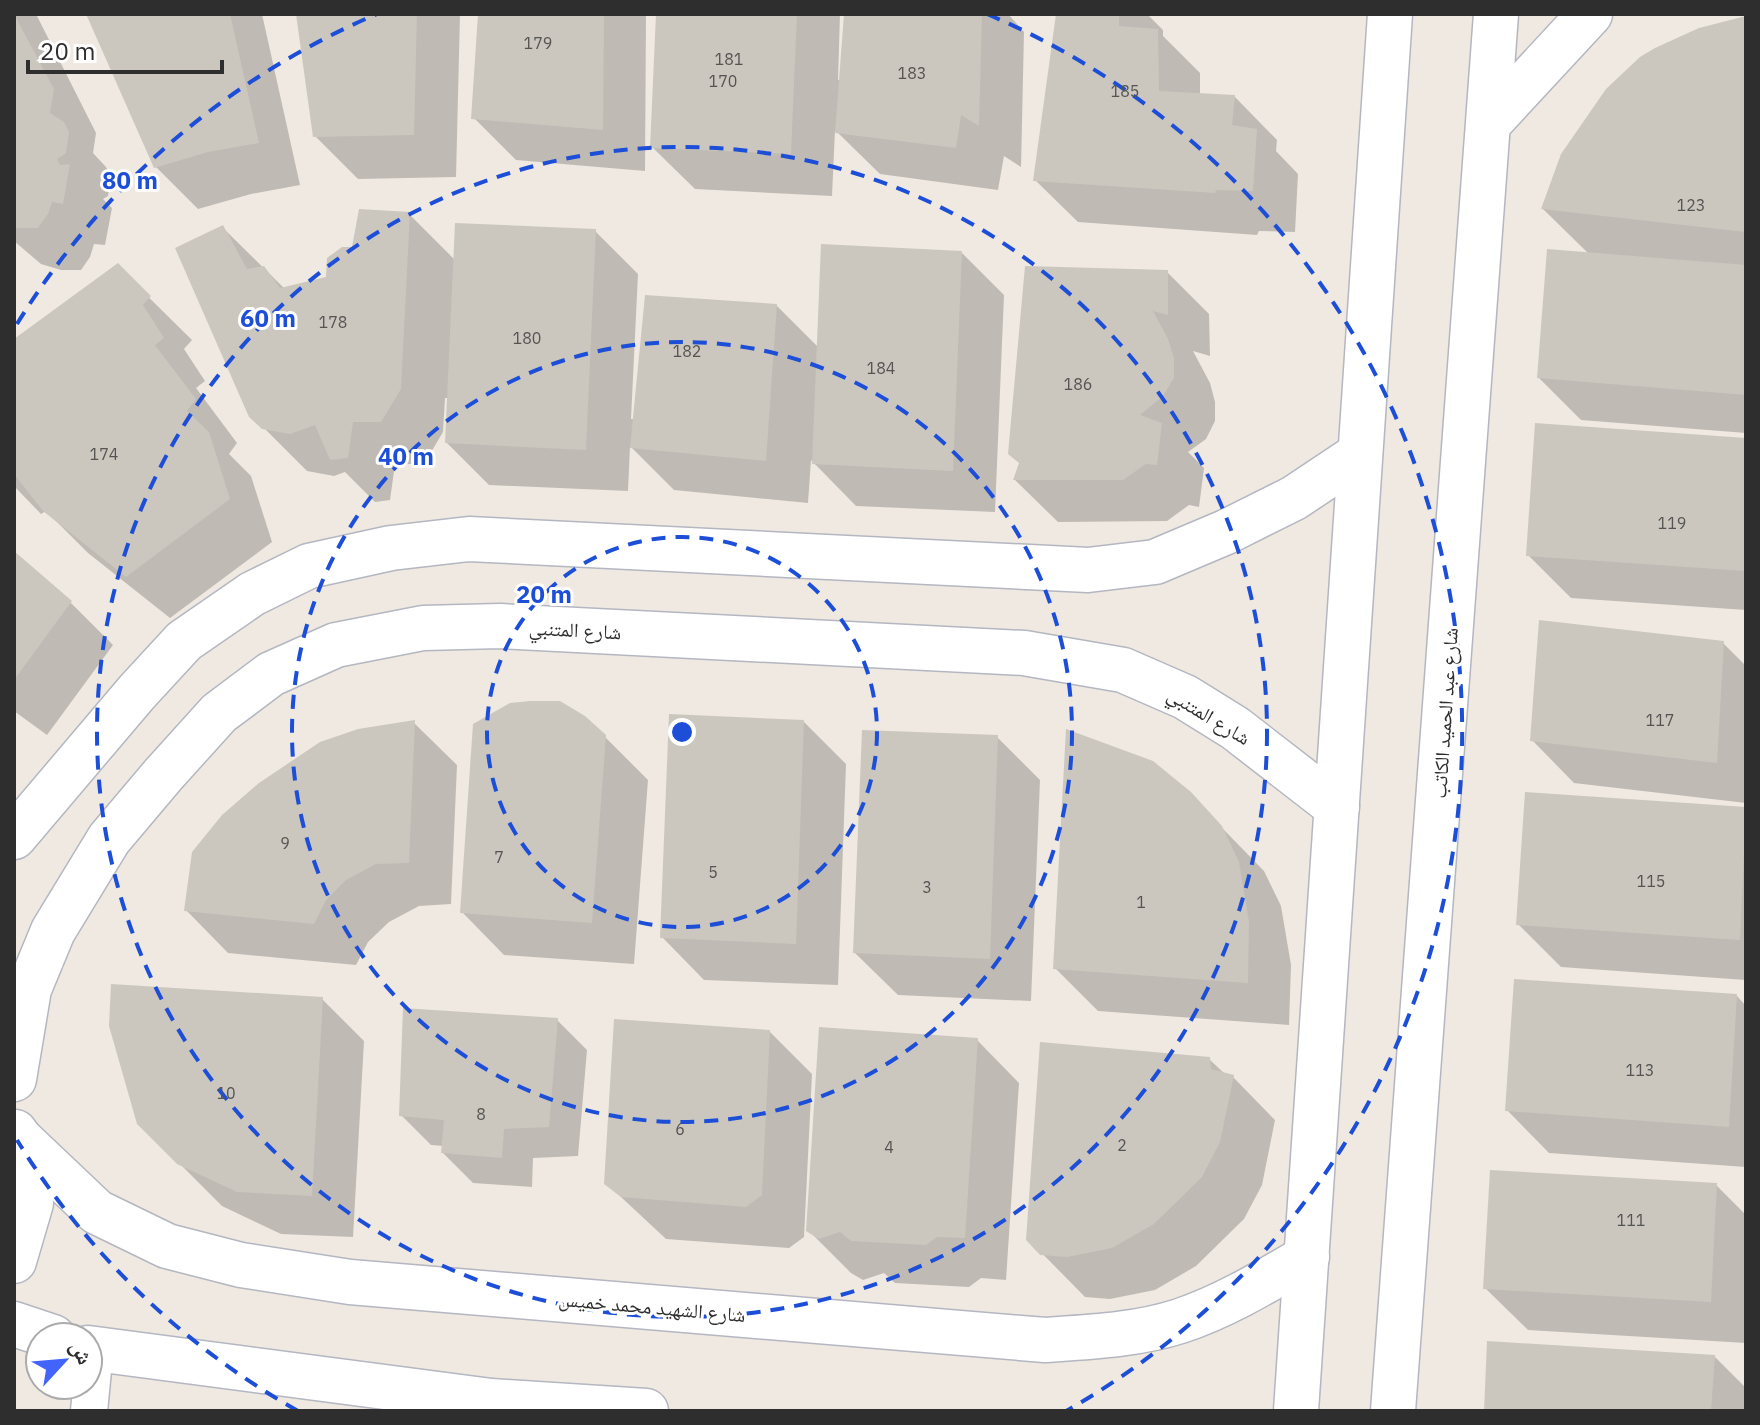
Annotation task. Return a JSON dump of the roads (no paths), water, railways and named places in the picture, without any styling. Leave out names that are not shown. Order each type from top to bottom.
[{"type":"street","points":[[1296,1411],[1390,14]]},
{"type":"street","name":"شارع عبد الحميد الكاتب","points":[[1393,1411],[1496,14]]},
{"type":"street","points":[[1489,123],[1590,14]]},
{"type":"street","points":[[14,837],[184,641],[252,594],[309,566],[391,548],[469,539],[1102,569],[1155,562],[1226,532],[1294,498],[1360,454]]},
{"type":"street","name":"شارع المتنبي","points":[[14,1079],[29,989],[53,931],[109,839],[219,713],[271,674],[336,645],[423,628],[500,626],[1024,653],[1123,670],[1185,697],[1235,728],[1337,807]]},
{"type":"street","points":[[14,1261],[31,1203],[17,1135]]},
{"type":"street","name":"شارع الشهيد محمد خميس","points":[[17,1135],[97,1212],[167,1246],[241,1265],[350,1282],[1045,1340],[1113,1335],[1179,1321],[1242,1294],[1307,1257]]},
{"type":"street","points":[[104,1351],[491,1406],[646,1411]]}]
